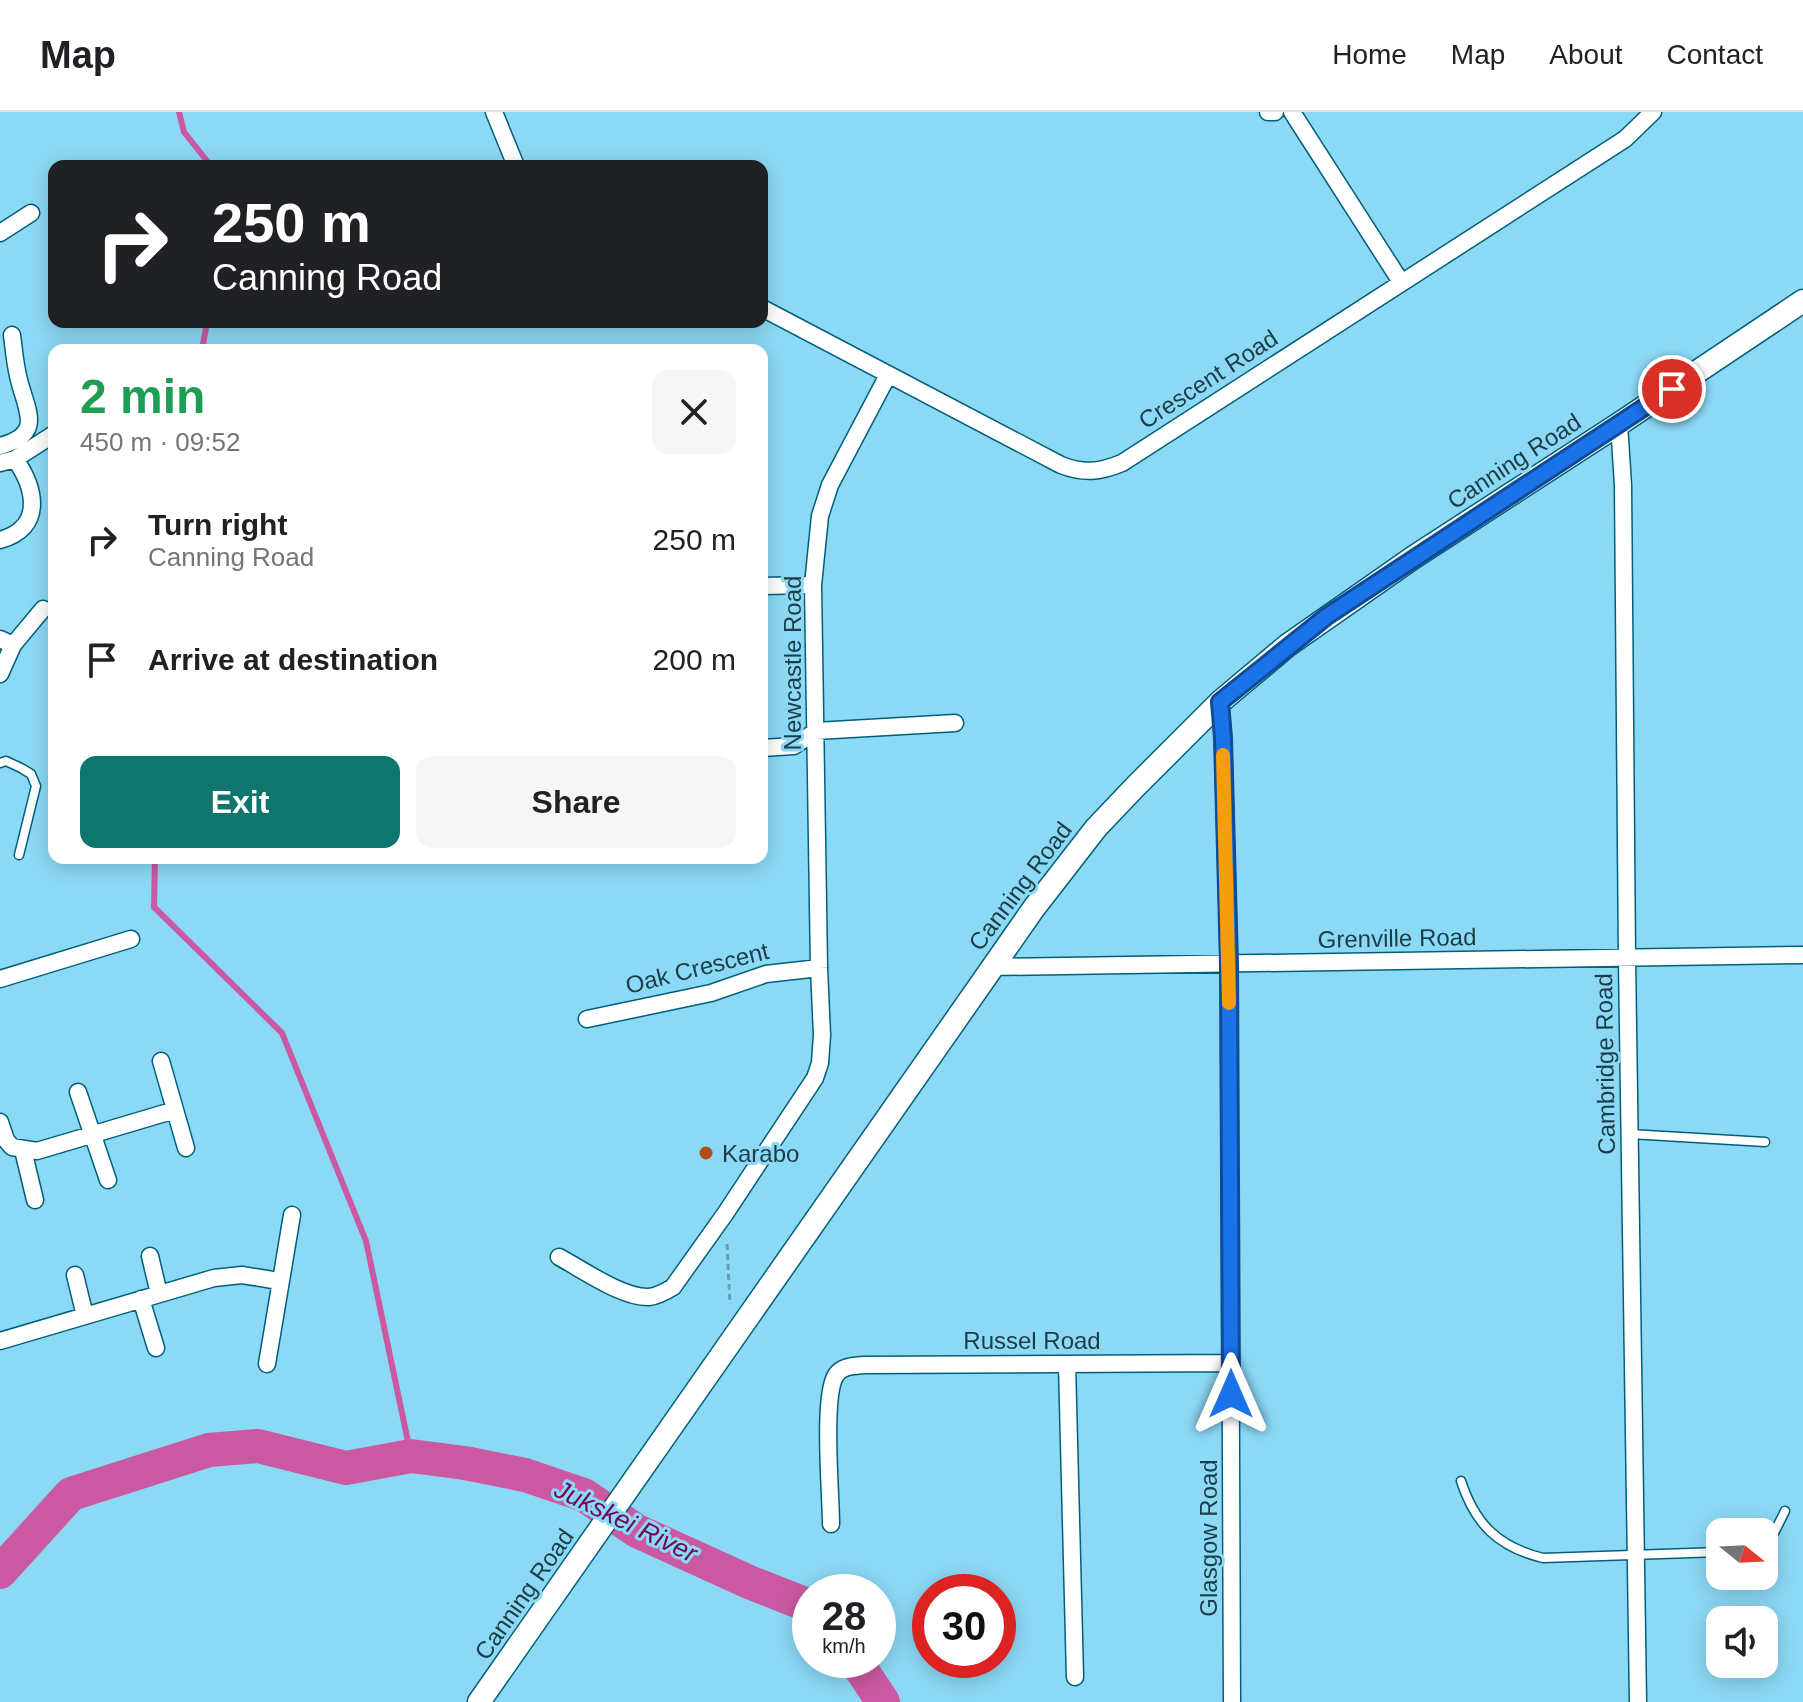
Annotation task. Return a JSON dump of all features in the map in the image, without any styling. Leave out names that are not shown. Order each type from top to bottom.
[{"type":"main road","name":"Canning Road","points":[[479,1702],[992,967],[1096,828],[1220,702],[1327,616],[1803,301]]},
{"type":"street","points":[[494,112],[514,160]]},
{"type":"street","points":[[1268,112],[1275,112]]},
{"type":"street","points":[[1292,112],[1401,282]]},
{"type":"street","name":"Crescent Road","points":[[768,311],[1061,465],[1098,472],[1122,463],[1625,139],[1653,112]]},
{"type":"street","points":[[0,233],[31,213]]},
{"type":"street","points":[[0,446],[20,439],[25,434],[30,417],[19,380],[12,335]]},
{"type":"street","name":"Newcastle Road","points":[[559,1257],[625,1292],[650,1297],[660,1294],[682,1277],[815,1078],[820,1063],[822,1035],[813,585],[823,501],[888,375]]},
{"type":"street","name":"Cambridge Road","points":[[1619,424],[1623,485],[1638,1702]]},
{"type":"street","points":[[0,540],[20,531],[28,522],[32,508],[31,486],[8,461],[48,438]]},
{"type":"street","points":[[768,586],[813,585]]},
{"type":"street","points":[[0,674],[6,642],[43,609]]},
{"type":"street","name":"Glasgow Road","points":[[1220,702],[1229,965],[1232,1702]]},
{"type":"street","points":[[768,748],[794,746],[816,731],[955,723]]},
{"type":"street","points":[[0,979],[131,939]]},
{"type":"street","name":"Grenville Road","points":[[992,967],[1803,955]]},
{"type":"street","name":"Oak Crescent","points":[[587,1019],[711,993],[766,974],[819,968]]},
{"type":"street","points":[[161,1061],[186,1148]]},
{"type":"street","points":[[78,1092],[108,1180]]},
{"type":"street","points":[[0,1122],[12,1147],[37,1151],[175,1110]]},
{"type":"street","points":[[23,1150],[35,1200]]},
{"type":"street","points":[[267,1364],[292,1215]]},
{"type":"street","points":[[150,1256],[159,1294]]},
{"type":"street","points":[[75,1275],[85,1316]]},
{"type":"street","points":[[0,1341],[214,1278],[242,1275],[279,1281]]},
{"type":"street","points":[[141,1299],[156,1348]]},
{"type":"street","name":"Russel Road","points":[[831,1524],[829,1400],[836,1374],[844,1368],[864,1365],[1231,1363]]},
{"type":"street","points":[[1067,1364],[1075,1677]]},
{"type":"lane","points":[[0,763],[6,761],[31,774],[36,786],[19,855]]},
{"type":"lane","points":[[1630,1134],[1765,1142]]},
{"type":"lane","points":[[1461,1481],[1469,1507],[1485,1527],[1511,1546],[1543,1558],[1706,1552]]},
{"type":"lane","points":[[1778,1525],[1785,1511]]},
{"type":"path","points":[[725,1214],[732,1340]]},
{"type":"waterway","points":[[179,112],[184,132],[206,160]]},
{"type":"waterway","points":[[203,344],[206,328]]},
{"type":"waterway","points":[[155,864],[154,907],[282,1033],[366,1241],[411,1456]]},
{"type":"waterway","name":"Jukskei River","points":[[0,1572],[71,1494],[209,1450],[258,1446],[346,1468],[411,1456],[525,1475],[584,1495],[637,1531],[792,1599]]},
{"type":"waterway","name":"Jukskei River","points":[[867,1678],[883,1702]]},
{"type":"slow traffic","points":[[1223,755],[1229,1003]]},
{"type":"place","name":"Karabo","points":[[706,1153]]},
{"type":"route","points":[[1231,1394],[1229,965],[1220,702],[1327,616],[1672,389]]}]
